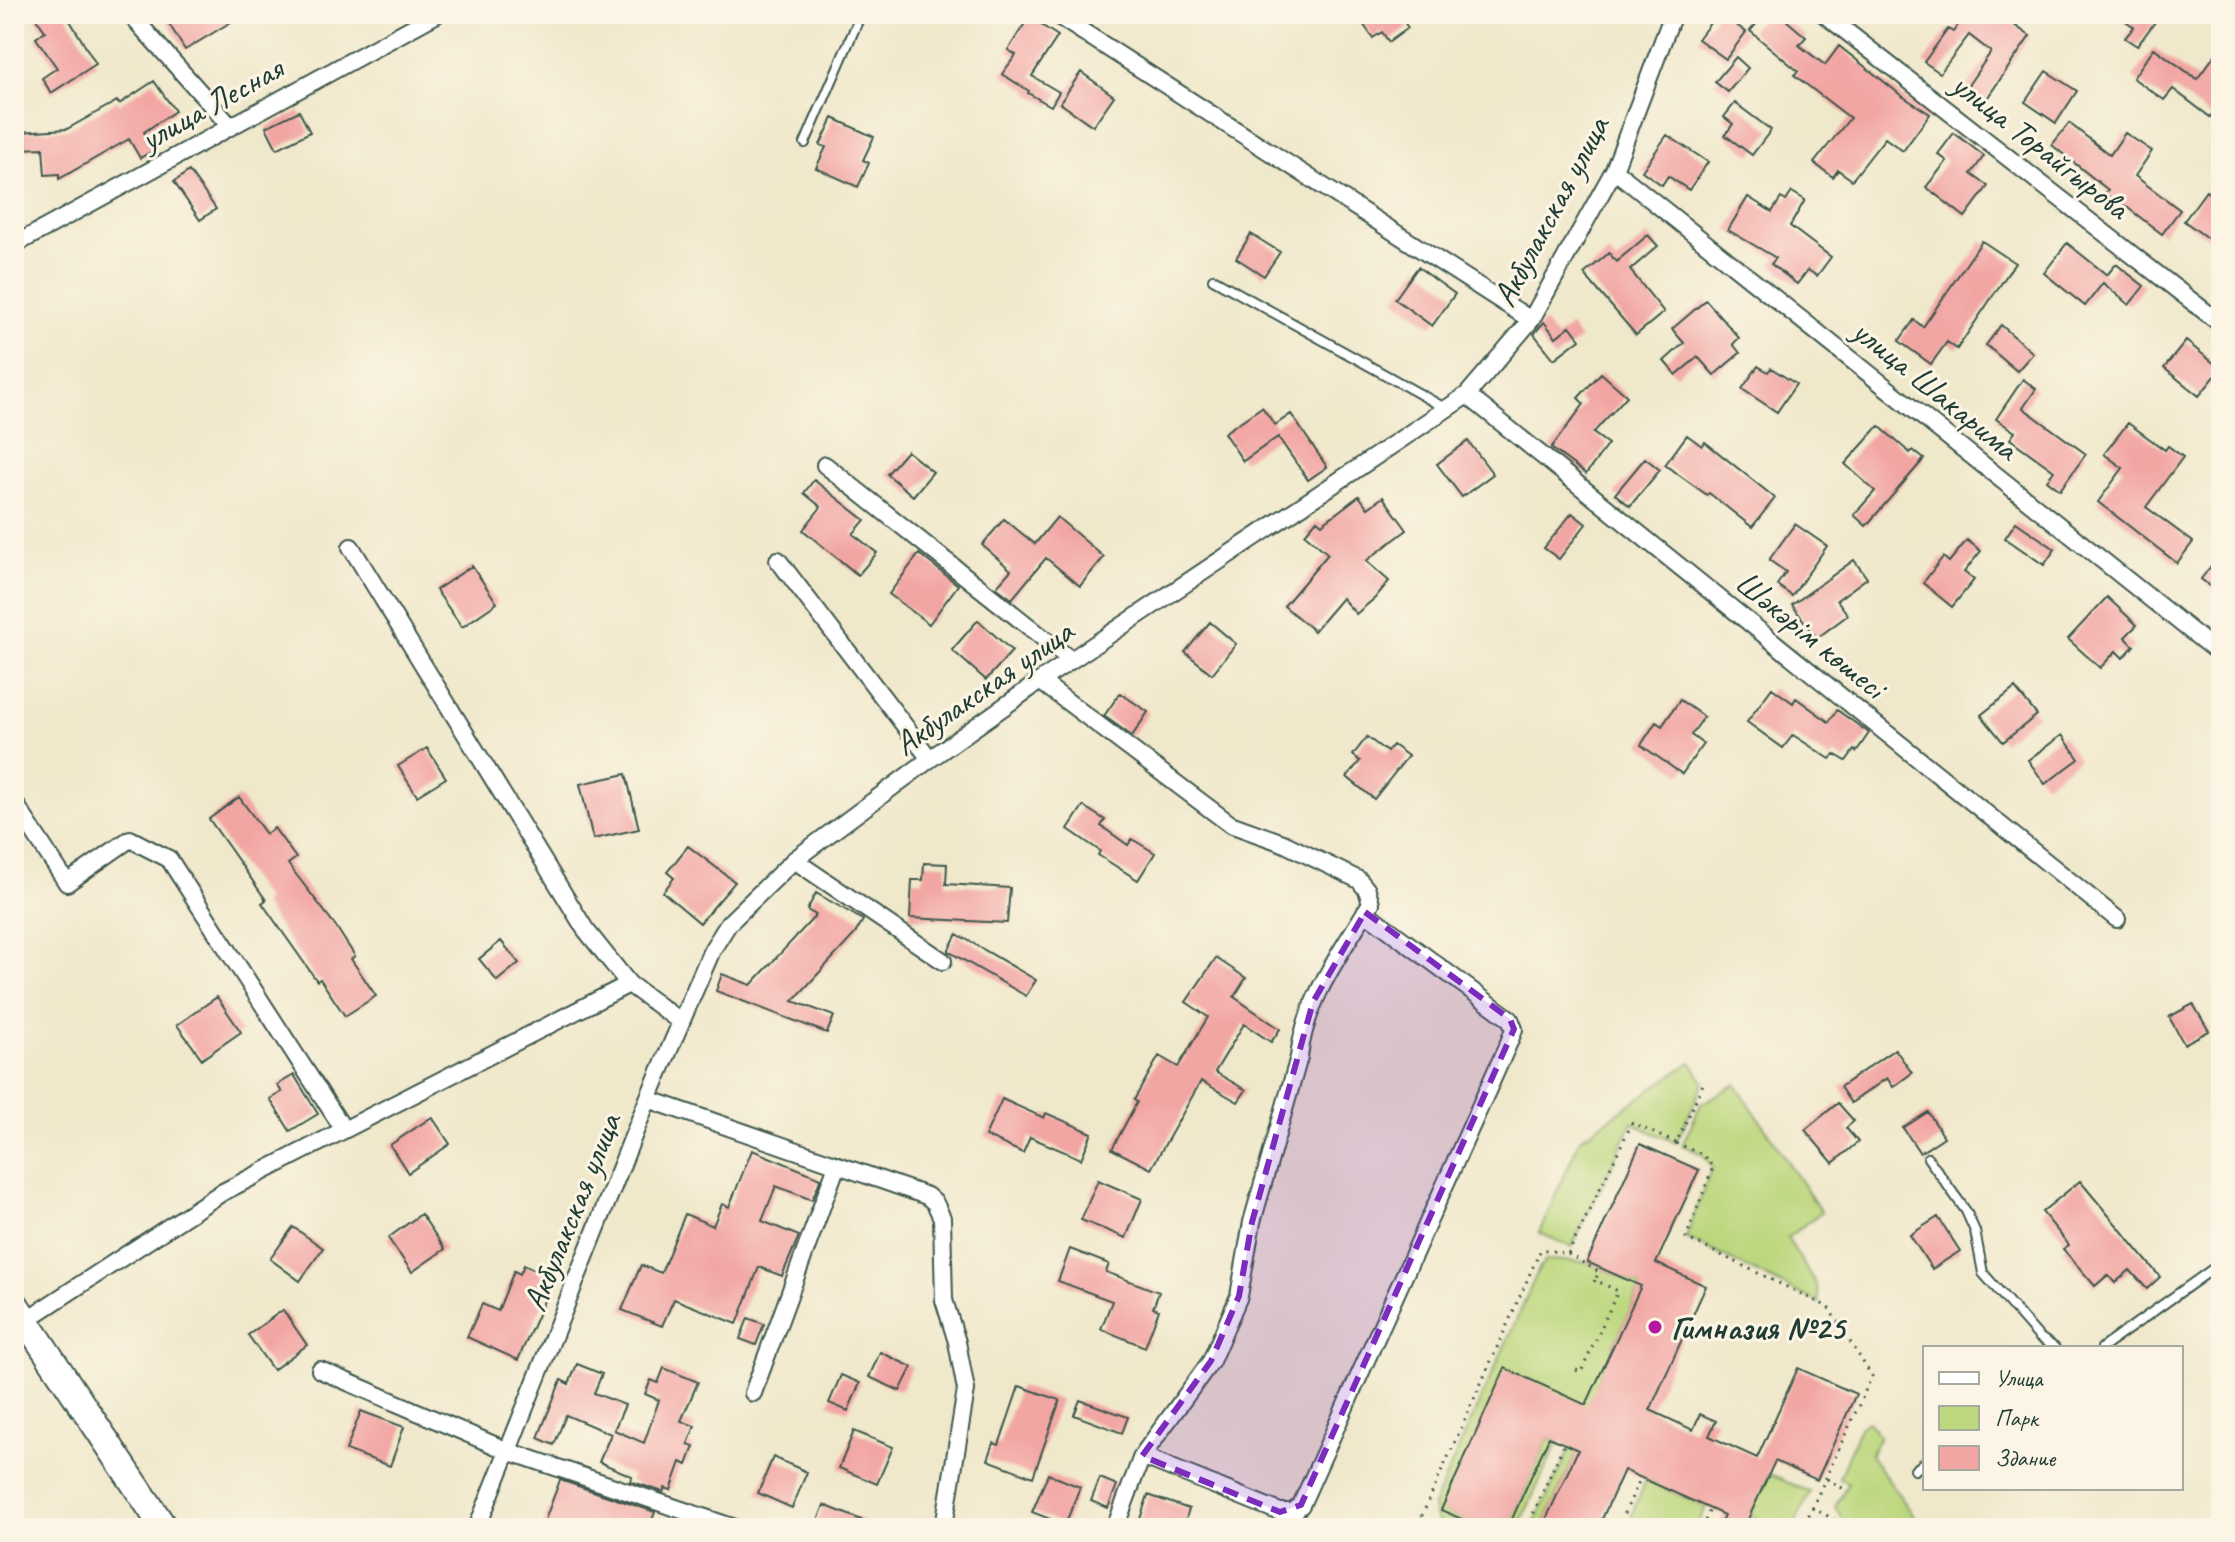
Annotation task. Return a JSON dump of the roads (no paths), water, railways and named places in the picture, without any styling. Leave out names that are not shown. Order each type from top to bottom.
[{"type":"main road","points":[[18,1317],[164,1528]]},
{"type":"street","points":[[130,14],[230,126]]},
{"type":"street","name":"улица Лесная","points":[[14,245],[437,14]]},
{"type":"street","name":"Акбулакская улица","points":[[477,1528],[648,1099],[712,950],[729,923],[794,860],[930,759],[1040,681],[1467,395],[1531,320],[1614,170],[1673,14]]},
{"type":"street","name":"улица Торайгырова","points":[[1824,14],[2221,324]]},
{"type":"street","points":[[1060,17],[1531,320]]},
{"type":"street","name":"улица Шакарима","points":[[1614,170],[2221,655]]},
{"type":"street","name":"Шәкәрім көшесі","points":[[1467,395],[2117,919]]},
{"type":"street","points":[[825,465],[1071,660]]},
{"type":"street","points":[[351,547],[585,929],[629,984],[681,1022]]},
{"type":"street","points":[[778,560],[930,759]]},
{"type":"street","points":[[1040,681],[1230,824],[1283,843],[1359,880],[1367,890],[1371,903],[1313,1002],[1301,1036],[1299,1057],[1252,1222],[1239,1296],[1211,1361],[1142,1456],[1115,1528]]},
{"type":"street","points":[[14,802],[67,883],[130,839],[169,859],[344,1130]]},
{"type":"street","points":[[794,860],[943,961]]},
{"type":"street","points":[[1142,1456],[1280,1512],[1293,1512],[1301,1505],[1510,1040],[1514,1029],[1510,1019],[1365,912]]},
{"type":"street","points":[[18,1317],[221,1193],[629,984]]},
{"type":"street","points":[[648,1099],[927,1196],[935,1203],[942,1218],[944,1300],[957,1342],[966,1390],[946,1528]]},
{"type":"street","points":[[753,1393],[837,1165]]},
{"type":"street","points":[[320,1370],[508,1451],[735,1528]]},
{"type":"lane","points":[[805,143],[861,14]]},
{"type":"lane","points":[[1213,279],[1446,409]]},
{"type":"lane","points":[[1928,1158],[1966,1211],[1975,1231],[1983,1273],[2039,1337],[2052,1346]]},
{"type":"lane","points":[[2105,1346],[2221,1263]]},
{"type":"lane","points":[[1915,1470],[1923,1464]]},
{"type":"place","name":"Гимназия №25","points":[[1655,1327]]}]
